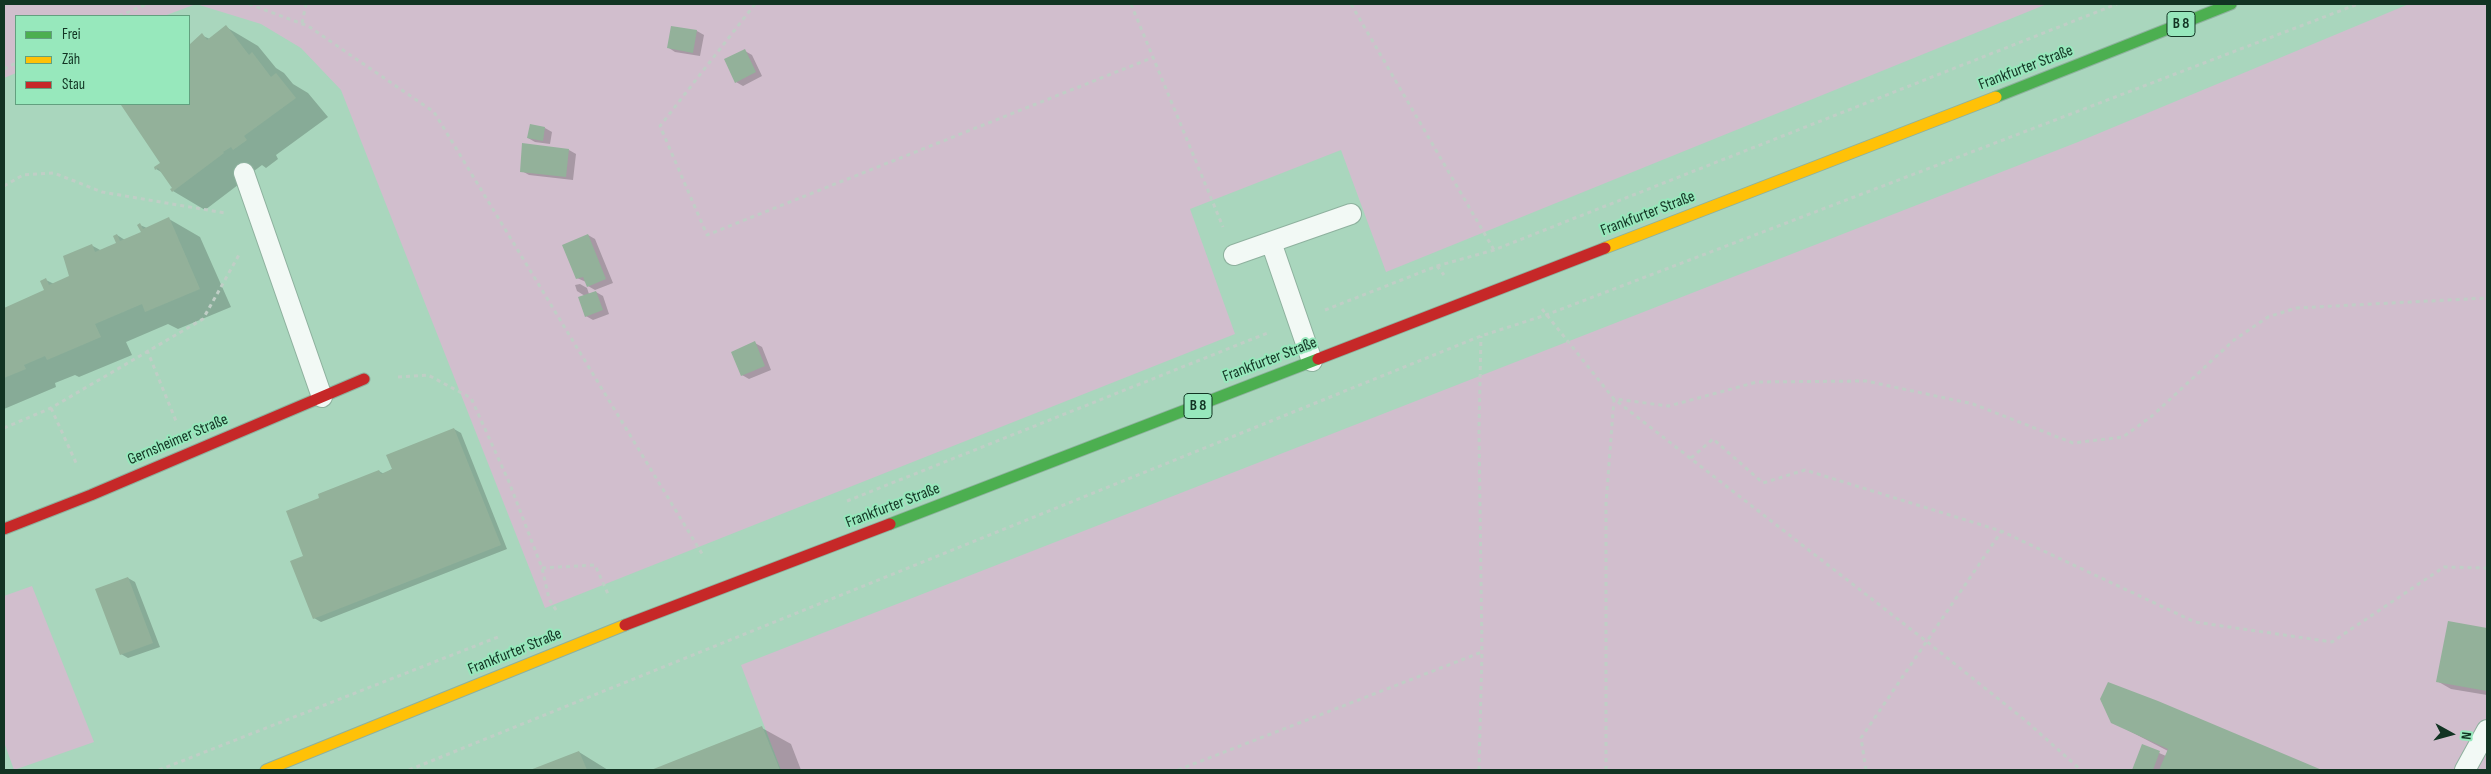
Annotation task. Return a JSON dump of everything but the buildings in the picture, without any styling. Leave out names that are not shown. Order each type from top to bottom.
[{"type":"main road","name":"Frankfurter Straße","points":[[266,770],[626,625],[1921,127],[2230,4]]},
{"type":"main road","name":"Gernsheimer Straße","points":[[4,529],[90,495],[364,379]]},
{"type":"lane","points":[[244,173],[322,396]]},
{"type":"lane","points":[[1234,255],[1351,214]]},
{"type":"lane","points":[[1271,242],[1312,361]]},
{"type":"lane","points":[[2465,770],[2487,730]]},
{"type":"path","points":[[121,15],[147,4]]},
{"type":"path","points":[[249,4],[302,23],[434,112],[704,557]]},
{"type":"path","points":[[302,23],[306,4]]},
{"type":"path","points":[[755,4],[660,126],[707,235],[1154,57]]},
{"type":"path","points":[[1131,4],[1234,255]]},
{"type":"path","points":[[1351,4],[1494,250],[1522,280],[1546,315],[1614,399],[1926,641],[2026,721],[2081,770]]},
{"type":"path","points":[[843,502],[1437,266],[1494,250],[2116,4]]},
{"type":"path","points":[[409,770],[1481,336],[1546,315],[2358,4]]},
{"type":"path","points":[[4,186],[23,175],[54,173],[102,192],[259,218],[203,319],[147,350],[51,408],[4,428]]},
{"type":"path","points":[[1437,266],[1464,302],[1481,336],[1479,430],[1482,652],[1479,770]]},
{"type":"path","points":[[1614,399],[1669,406],[1758,382],[1866,382],[1973,404],[2073,443],[2123,437],[2152,416],[2234,340],[2268,317],[2296,308],[2487,298]]},
{"type":"path","points":[[147,350],[189,453]]},
{"type":"path","points":[[364,379],[428,375],[471,398],[510,482],[542,568],[549,599],[558,613]]},
{"type":"path","points":[[1606,770],[1606,503],[1614,399]]},
{"type":"path","points":[[51,408],[90,495]]},
{"type":"path","points":[[1691,458],[1713,439],[1763,483],[1805,470],[2001,531],[2195,622],[2332,642],[2444,567],[2487,568]]},
{"type":"path","points":[[1866,770],[1861,738],[2001,531]]},
{"type":"path","points":[[695,561],[713,554]]},
{"type":"path","points":[[542,568],[595,565],[608,594]]},
{"type":"path","points":[[600,597],[617,591]]},
{"type":"path","points":[[548,617],[566,610]]},
{"type":"path","points":[[159,770],[502,635]]},
{"type":"path","points":[[1178,770],[1482,652]]},
{"type":"shaded area","points":[[4,4],[196,4],[167,15],[15,15],[15,73],[4,78]]},
{"type":"shaded area","points":[[196,4],[2047,4],[1386,272],[1341,150],[1190,209],[1235,334],[545,608],[341,90],[301,48],[261,24]]},
{"type":"shaded area","points":[[2409,4],[2487,4],[2487,770],[781,770],[741,665],[2078,142]]},
{"type":"shaded area","points":[[32,586],[94,742],[14,770],[4,742],[4,596]]},
{"type":"traffic: fast","points":[[1996,97],[2231,4]]},
{"type":"traffic: fast","points":[[890,524],[1318,359]]},
{"type":"traffic: slow","points":[[1605,248],[1996,97]]},
{"type":"traffic: slow","points":[[266,770],[625,625]]},
{"type":"traffic: jam","points":[[1318,359],[1605,248]]},
{"type":"traffic: jam","points":[[4,529],[91,495],[364,379]]},
{"type":"traffic: jam","points":[[625,625],[890,524]]}]
